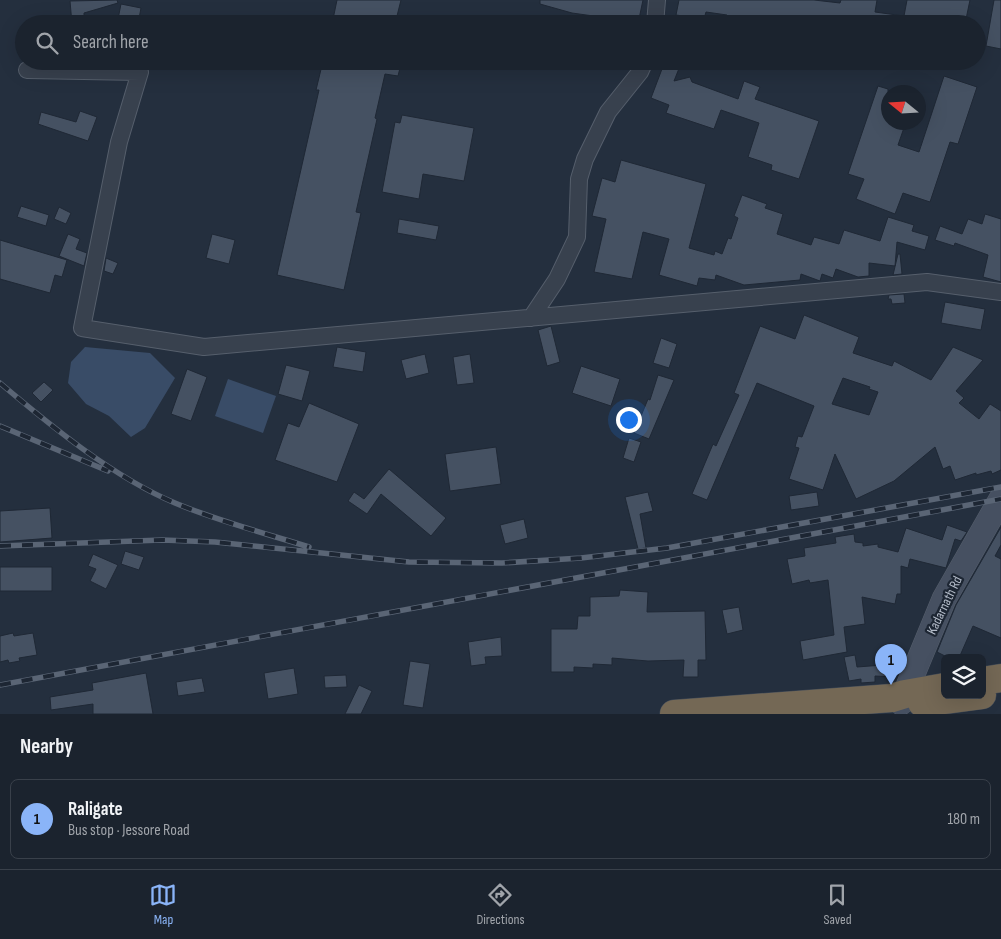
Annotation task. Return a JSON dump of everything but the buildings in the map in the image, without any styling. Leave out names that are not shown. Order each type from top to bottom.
[{"type":"highway","points":[[986,680],[1001,678]]},
{"type":"highway","points":[[898,702],[941,688]]},
{"type":"highway","points":[[986,694],[1001,692]]},
{"type":"highway","points":[[674,714],[898,702],[920,703],[951,699]]},
{"type":"main road","name":"Kadarnath Rd","points":[[898,702],[944,599],[1001,499]]},
{"type":"street","points":[[656,15],[658,0]]},
{"type":"street","points":[[27,70],[140,72],[119,142],[82,328],[204,347],[927,282],[1001,292]]},
{"type":"street","points":[[531,318],[557,279],[577,238],[579,179],[585,159],[608,112],[641,70]]},
{"type":"water","points":[[85,347],[150,353],[175,378],[145,428],[131,437],[109,416],[86,404],[68,383],[71,362]]},
{"type":"water","points":[[228,379],[276,396],[263,433],[215,416]]},
{"type":"railway","points":[[0,383],[83,449],[152,492],[208,516],[309,547]]},
{"type":"railway","points":[[0,426],[108,471]]},
{"type":"railway","points":[[0,546],[162,540],[215,542],[409,562],[502,563],[581,558],[667,548],[1001,487]]},
{"type":"railway","points":[[0,685],[1001,499]]},
{"type":"place","name":"Raligate","points":[[891,685]]}]
